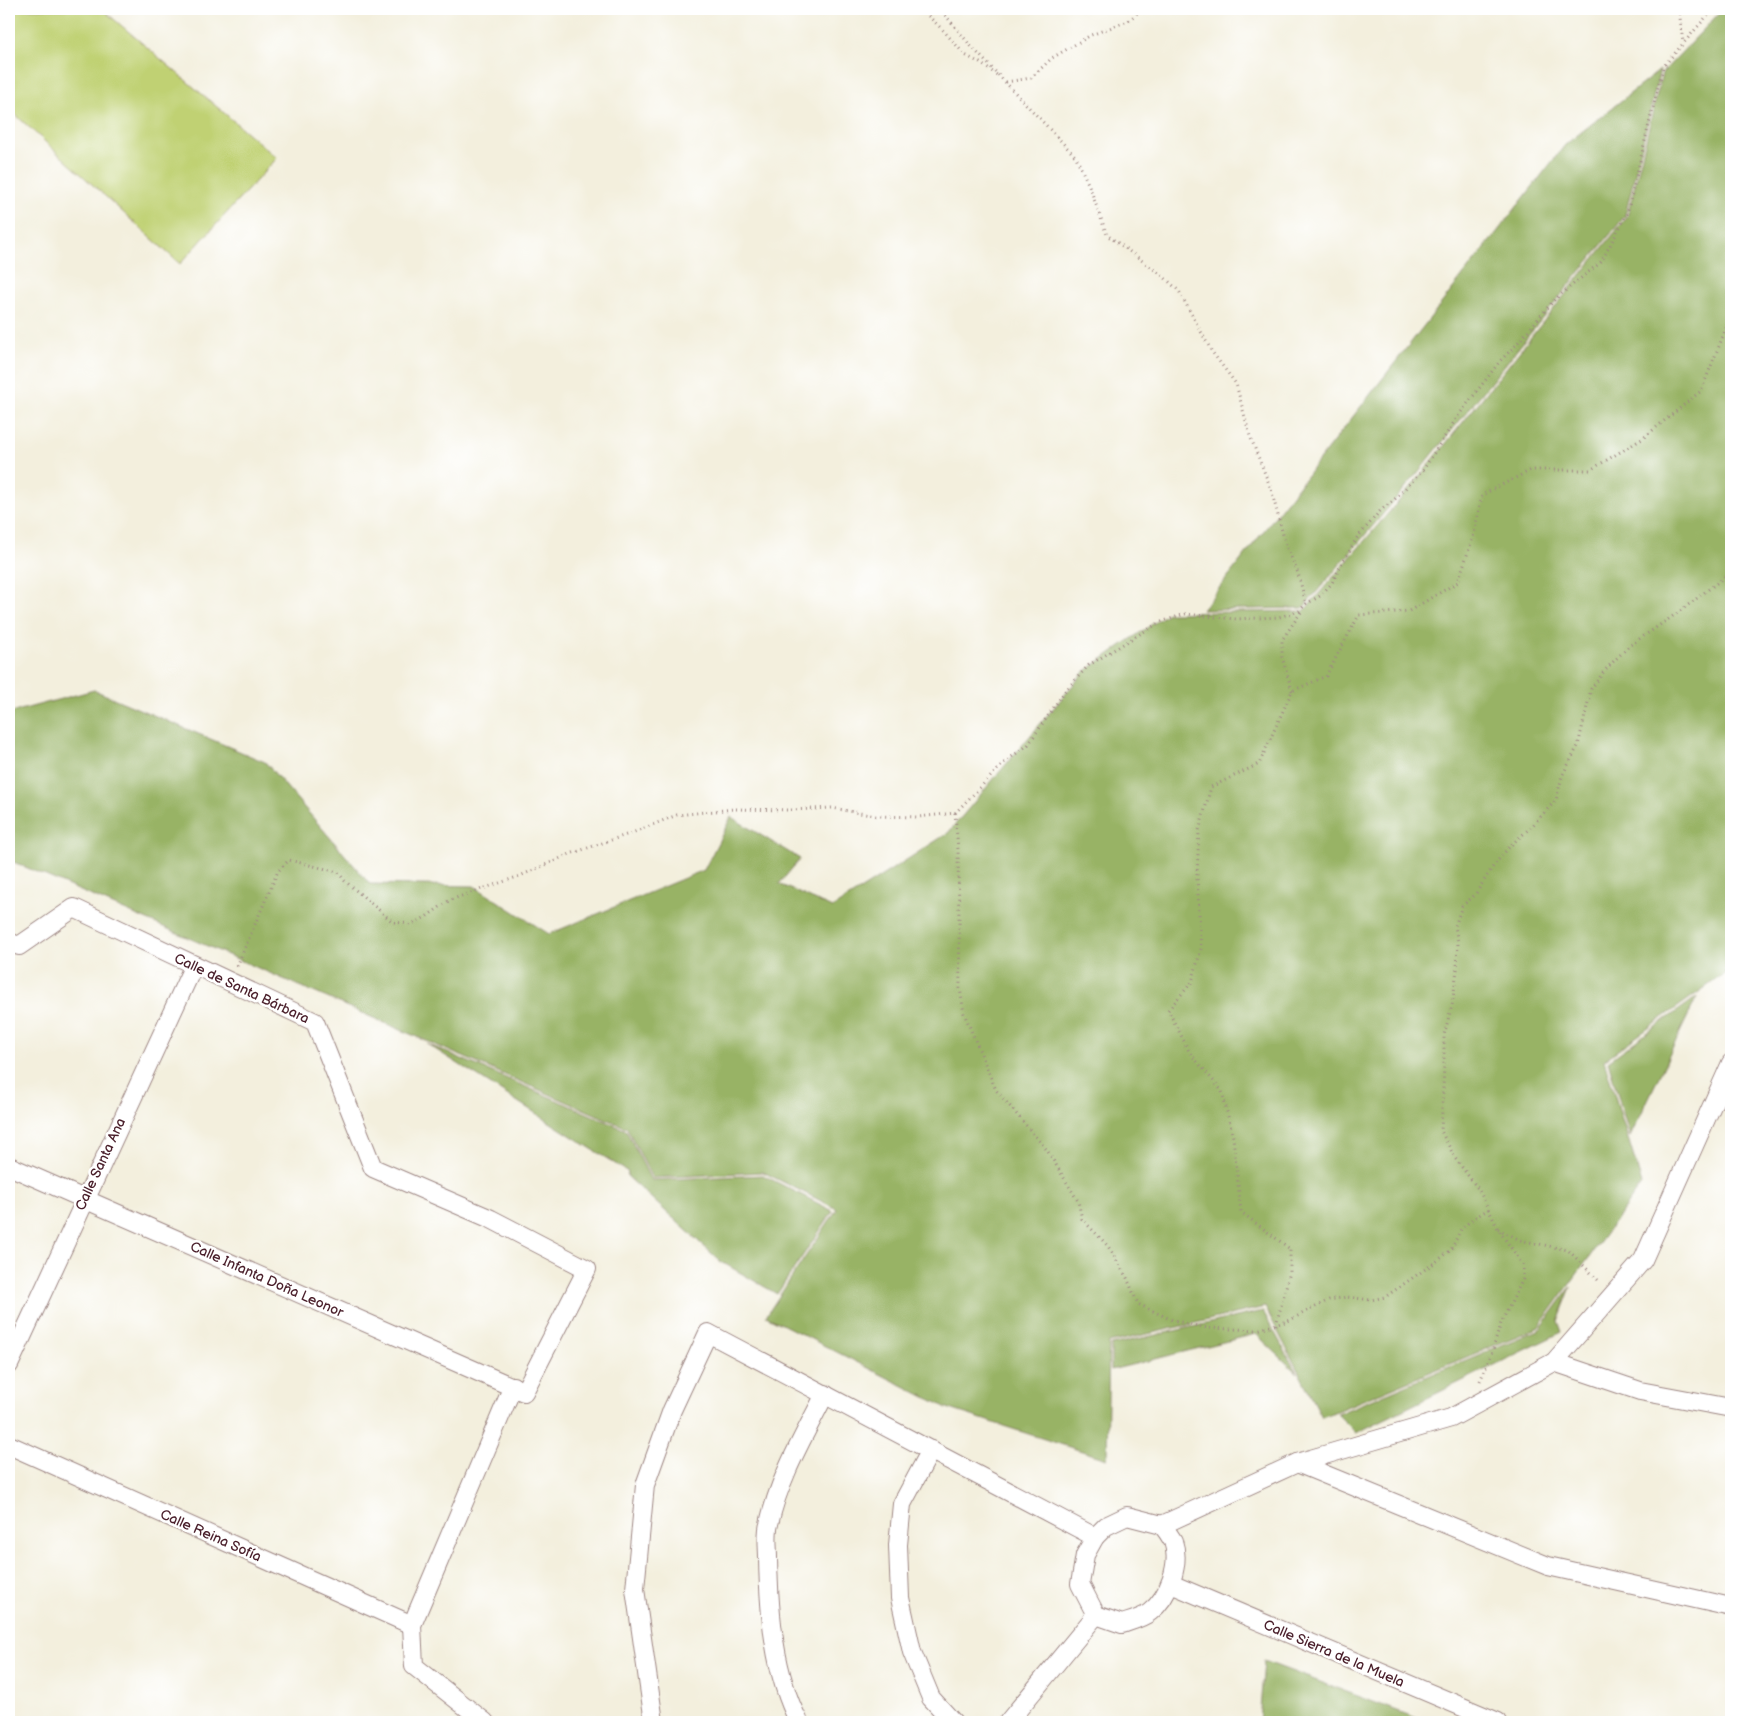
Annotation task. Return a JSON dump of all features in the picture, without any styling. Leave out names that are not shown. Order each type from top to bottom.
[{"type":"street","name":"Calle de Santa Bárbara","points":[[9,942],[19,946],[74,908],[315,1022],[373,1168],[491,1219],[587,1269],[518,1389]]},
{"type":"street","name":"Calle Santa Ana","points":[[9,1365],[84,1199],[194,965]]},
{"type":"street","points":[[1162,1525],[1173,1542],[1175,1559],[1171,1584],[1163,1598],[1150,1612],[1122,1624],[1096,1615],[1080,1584],[1085,1555],[1095,1537],[1106,1526],[1127,1516],[1162,1525],[1297,1463],[1451,1418],[1554,1362],[1643,1260],[1731,1063]]},
{"type":"street","name":"Calle Infanta Doña Leonor","points":[[9,1166],[518,1389]]},
{"type":"street","points":[[654,1722],[635,1589],[645,1485],[672,1410],[708,1332],[1095,1537]]},
{"type":"street","points":[[1554,1362],[1640,1391],[1731,1408]]},
{"type":"street","points":[[485,1722],[414,1666],[412,1625],[518,1389]]},
{"type":"street","points":[[799,1722],[789,1703],[775,1646],[769,1578],[768,1525],[785,1474],[825,1394]]},
{"type":"street","name":"Calle Reina Sofía","points":[[9,1445],[412,1625]]},
{"type":"street","points":[[931,1450],[902,1504],[898,1545],[900,1598],[912,1652],[931,1698],[953,1722]]},
{"type":"street","points":[[1297,1463],[1548,1566],[1731,1607]]},
{"type":"street","name":"Calle Sierra de la Muela","points":[[1171,1584],[1498,1722]]},
{"type":"street","points":[[1008,1722],[1096,1615]]},
{"type":"path","points":[[921,9],[965,55],[980,62],[1006,82],[1031,78],[1052,58],[1092,35],[1128,21],[1142,9]]},
{"type":"path","points":[[937,9],[947,17],[970,45],[1076,157],[1107,234],[1163,276],[1179,292],[1212,352],[1236,384],[1250,436],[1271,489],[1286,546],[1298,572],[1306,604],[1282,640],[1282,657],[1292,691],[1259,764],[1211,787],[1199,830],[1197,877],[1201,949],[1192,982],[1168,1010],[1190,1053],[1222,1091],[1233,1136],[1241,1212],[1290,1249],[1290,1272],[1276,1325]]},
{"type":"path","points":[[1679,9],[1683,43]]},
{"type":"path","points":[[230,982],[278,871],[289,860],[338,872],[345,881],[393,922],[412,924],[426,917],[450,900],[520,876],[570,854],[632,834],[677,815],[734,809],[793,810],[832,808],[876,816],[910,817],[956,813],[1006,760],[1028,745],[1065,691],[1089,665],[1138,635],[1161,622],[1185,614],[1236,619],[1279,617],[1299,611],[1306,604],[1320,596],[1332,583],[1357,538],[1381,510],[1394,500],[1423,470],[1458,416],[1500,361],[1555,300],[1601,262],[1627,214],[1663,67],[1713,9]]},
{"type":"path","points":[[1731,244],[1729,249],[1731,283]]},
{"type":"path","points":[[1292,691],[1326,676],[1359,615],[1409,611],[1458,582],[1474,534],[1482,495],[1531,470],[1590,470],[1642,439],[1701,391],[1731,316]]},
{"type":"path","points":[[1479,1382],[1491,1355],[1501,1323],[1523,1280],[1523,1265],[1498,1228],[1479,1190],[1455,1158],[1441,1131],[1444,1036],[1452,1005],[1457,970],[1458,943],[1455,926],[1462,906],[1475,895],[1494,865],[1510,846],[1556,800],[1562,776],[1578,746],[1592,689],[1605,670],[1630,646],[1679,612],[1731,572]]},
{"type":"path","points":[[956,813],[960,988],[964,1013],[996,1090],[1047,1150],[1078,1201],[1082,1220],[1108,1246],[1127,1278],[1138,1304],[1172,1320],[1207,1328],[1257,1330],[1288,1321],[1329,1300],[1347,1297],[1371,1300],[1385,1297],[1451,1250],[1461,1229],[1489,1209]]},
{"type":"path","points":[[1498,1228],[1520,1240],[1568,1250],[1613,1295]]},
{"type":"green space","points":[[9,9],[102,9],[277,158],[180,264],[9,109]]},
{"type":"green space","points":[[1723,9],[1731,9],[1731,969],[1604,1060],[1642,1184],[1539,1327],[1322,1417],[1265,1307],[1109,1343],[1107,1459],[947,1408],[766,1316],[837,1209],[763,1172],[652,1178],[627,1128],[9,860],[9,713],[94,690],[265,762],[370,884],[474,886],[549,934],[704,870],[731,817],[800,859],[779,884],[832,908],[948,833],[1084,672],[1168,613],[1304,611],[1415,482],[1627,217],[1662,73]]},
{"type":"green space","points":[[1660,70],[1625,216],[1412,480],[1303,608],[1202,610],[1565,145]]},
{"type":"green space","points":[[1697,997],[1630,1137],[1608,1061]]},
{"type":"green space","points":[[427,1044],[626,1130],[651,1180],[763,1175],[833,1211],[777,1294],[720,1261],[627,1176],[628,1172]]},
{"type":"green space","points":[[1571,1287],[1558,1321],[1562,1332],[1356,1433],[1337,1414],[1540,1329]]},
{"type":"green space","points":[[1263,1311],[1297,1373],[1256,1334],[1111,1370],[1111,1345]]},
{"type":"green space","points":[[1264,1661],[1427,1722],[1259,1722]]}]
